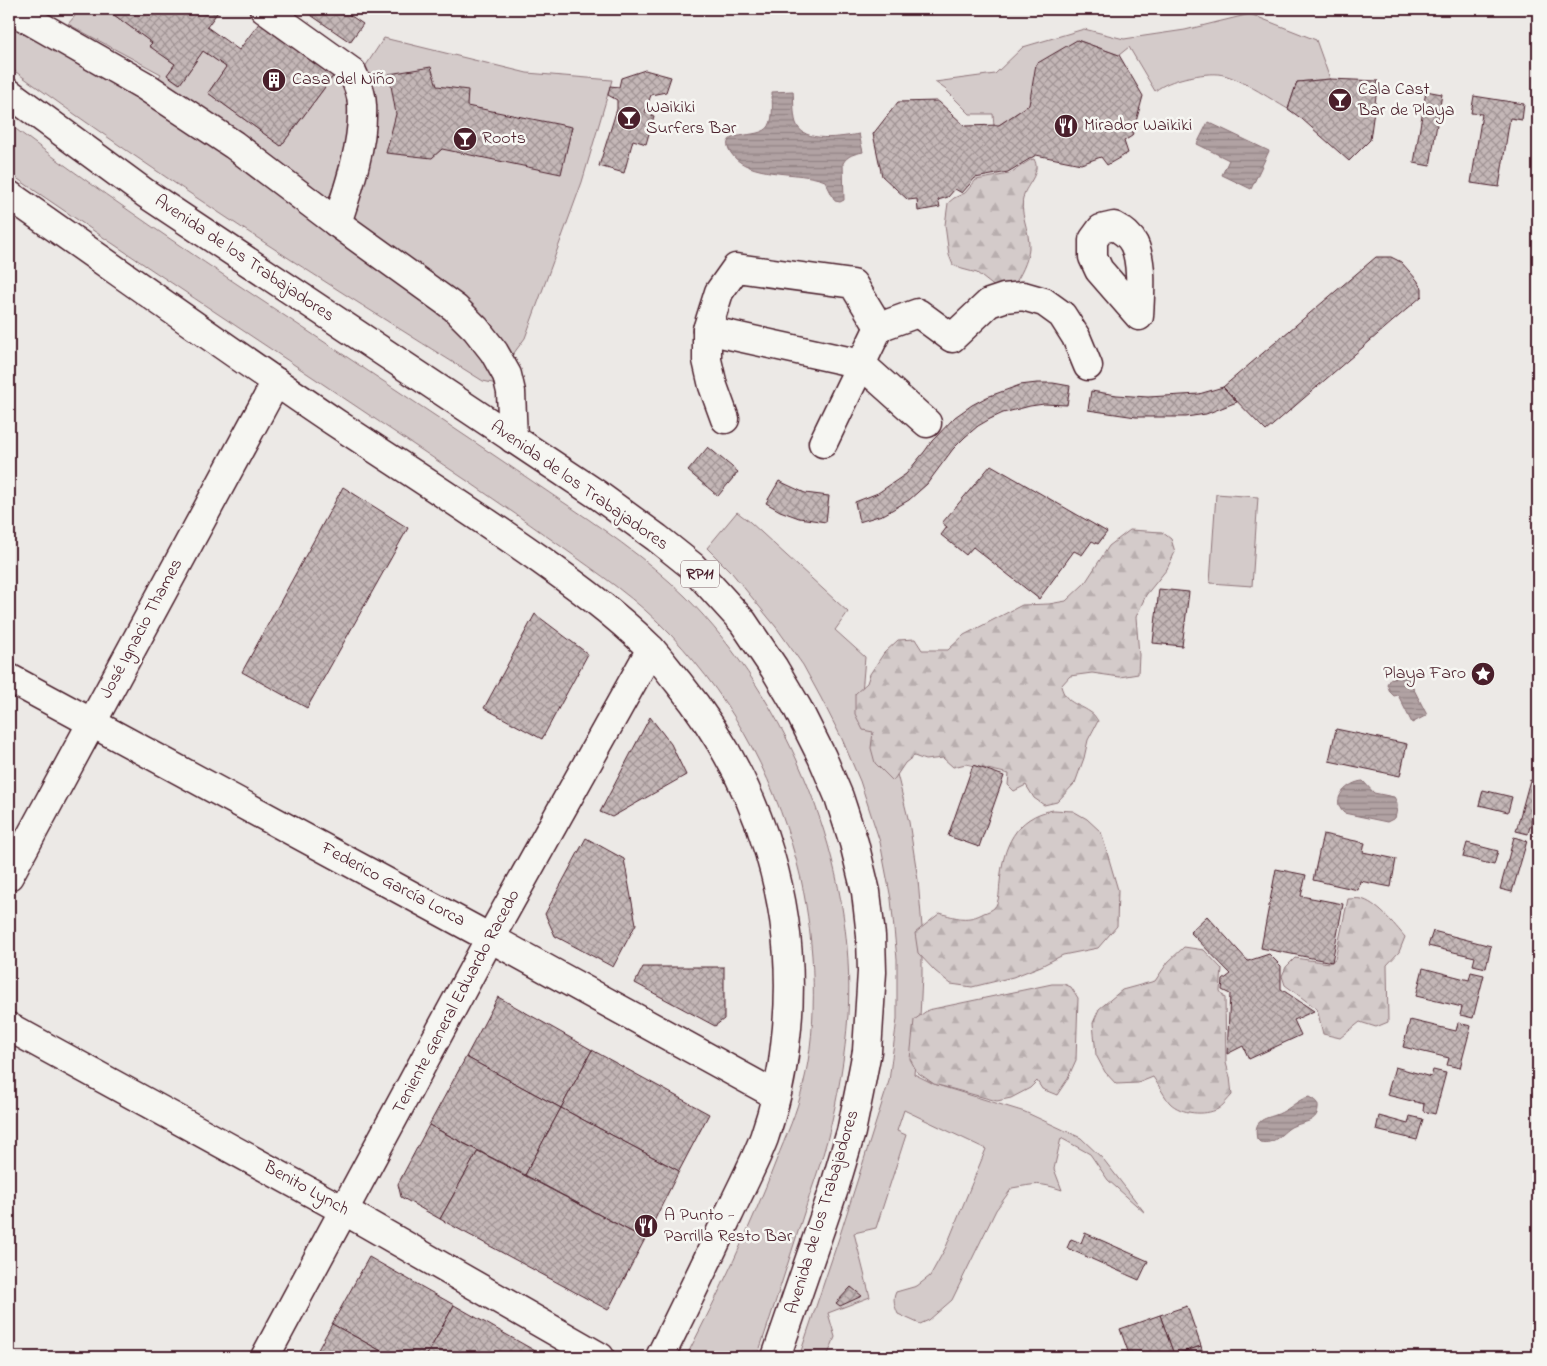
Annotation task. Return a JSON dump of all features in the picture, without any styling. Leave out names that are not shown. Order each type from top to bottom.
[{"type":"main road","points":[[10,9],[145,86],[234,145],[454,308],[476,328],[494,352],[507,375],[511,392],[513,439]]},
{"type":"main road","points":[[264,9],[352,72],[358,85],[362,104],[361,126],[351,183],[337,223]]},
{"type":"main road","name":"Avenida de los Trabajadores","points":[[9,93],[145,193],[598,495],[657,538],[692,566],[743,622],[774,668],[797,707],[818,749],[839,797],[854,843],[866,892],[871,936],[872,972],[867,1051],[851,1132],[834,1188],[776,1357]]},
{"type":"main road","points":[[9,195],[276,382],[496,528],[598,601],[651,649],[706,718],[730,760],[762,827],[773,863],[784,915],[789,1010],[785,1050],[776,1095],[764,1137],[713,1249],[660,1357]]},
{"type":"main road","points":[[725,419],[713,386],[707,360],[707,330],[719,292],[736,268],[854,284],[879,328]]},
{"type":"main road","points":[[823,443],[879,328],[918,313],[952,338],[989,304],[1004,298],[1023,296],[1044,302],[1062,315],[1076,337],[1088,366]]},
{"type":"main road","points":[[707,330],[861,364],[927,423]]},
{"type":"main road","name":"José Ignacio Thames","points":[[9,876],[276,382]]},
{"type":"main road","name":"Teniente General Eduardo Racedo","points":[[266,1357],[490,938],[651,649]]},
{"type":"main road","name":"Federico García Lorca","points":[[9,678],[776,1095]]},
{"type":"main road","name":"Benito Lynch","points":[[9,1027],[345,1211],[600,1357]]},
{"type":"green space","points":[[81,9],[106,9],[152,43],[150,46],[175,64],[167,75],[179,84],[203,51],[226,67],[208,93],[281,146],[338,70],[352,99],[340,177],[327,200],[204,108],[157,81],[161,74],[68,24]]},
{"type":"green space","points":[[1250,14],[1316,40],[1330,79],[1297,82],[1288,109],[1244,83],[1218,74],[1205,74],[1184,78],[1162,86],[1155,91],[1129,47],[1119,55],[1077,40],[1029,105],[999,125],[994,126],[993,114],[970,114],[945,89],[935,82],[995,74],[1023,47],[1084,29],[1124,39],[1185,30]]},
{"type":"green space","points":[[9,24],[202,138],[466,332],[497,384],[483,381],[363,306],[184,189],[9,67]]},
{"type":"green space","points":[[384,38],[527,73],[612,80],[582,182],[525,338],[507,359],[352,224],[363,70]]},
{"type":"green space","points":[[9,124],[155,228],[622,543],[685,596],[723,638],[756,685],[785,736],[809,789],[828,845],[841,902],[848,959],[848,1015],[841,1076],[835,1107],[819,1167],[757,1357],[686,1357],[745,1236],[798,1105],[808,1061],[813,1009],[812,956],[806,904],[792,845],[768,779],[753,748],[735,718],[695,662],[671,635],[645,610],[603,577],[471,483],[9,173]]},
{"type":"green space","points":[[1034,159],[1036,164],[1035,173],[1024,194],[1022,208],[1029,241],[1027,258],[1021,274],[1013,287],[996,288],[977,273],[953,265],[949,255],[945,225],[948,203],[965,193],[976,180],[1009,174]]},
{"type":"green space","points":[[1216,494],[1258,497],[1252,586],[1210,583]]},
{"type":"green space","points":[[737,512],[848,612],[835,630],[865,657],[862,693],[892,754],[909,822],[918,880],[922,927],[922,975],[914,1074],[934,1084],[1025,1112],[1081,1138],[1104,1160],[1145,1213],[1108,1180],[1090,1154],[1061,1138],[1054,1169],[1062,1190],[1037,1184],[1012,1188],[996,1210],[952,1300],[929,1320],[920,1324],[898,1314],[894,1303],[896,1292],[917,1286],[930,1276],[946,1247],[986,1149],[904,1110],[897,1131],[906,1135],[876,1228],[854,1233],[870,1297],[828,1313],[835,1337],[827,1357],[799,1357],[889,1081],[897,1019],[897,959],[891,899],[880,842],[860,781],[842,739],[821,698],[803,665],[776,627],[732,573],[707,548]]},
{"type":"green space","points":[[1130,530],[1162,532],[1171,539],[1175,552],[1167,569],[1146,595],[1136,617],[1139,655],[1138,674],[1120,677],[1092,673],[1070,676],[1061,686],[1069,700],[1091,713],[1098,721],[1088,740],[1075,783],[1057,802],[1044,805],[1034,798],[1026,785],[1014,791],[1008,785],[1009,774],[966,764],[953,767],[943,758],[925,760],[914,756],[905,763],[893,781],[875,763],[871,748],[873,732],[863,730],[855,714],[855,694],[867,683],[870,674],[884,653],[898,640],[915,639],[922,650],[948,650],[964,635],[1022,605],[1066,601],[1085,583],[1109,546]]},
{"type":"green space","points":[[1053,810],[1073,811],[1087,819],[1101,832],[1118,890],[1117,926],[1098,948],[1063,955],[1013,977],[972,987],[951,984],[918,953],[915,933],[940,913],[957,918],[973,918],[994,908],[998,899],[1004,857],[1013,836],[1029,819]]},
{"type":"green space","points":[[1348,899],[1361,899],[1373,905],[1405,937],[1399,952],[1387,965],[1388,1022],[1376,1027],[1360,1022],[1340,1038],[1323,1034],[1317,1009],[1285,985],[1282,976],[1286,967],[1295,958],[1329,963],[1335,959]]},
{"type":"green space","points":[[1184,947],[1204,950],[1222,969],[1220,991],[1225,998],[1226,1063],[1232,1095],[1218,1109],[1207,1113],[1187,1112],[1175,1107],[1168,1101],[1153,1077],[1138,1083],[1116,1084],[1105,1072],[1096,1055],[1093,1023],[1099,1009],[1122,990],[1155,981],[1168,962]]},
{"type":"green space","points":[[1052,984],[1064,984],[1071,987],[1078,998],[1076,1060],[1067,1080],[1057,1095],[1042,1089],[1037,1081],[1030,1088],[1011,1098],[997,1101],[934,1084],[917,1072],[910,1059],[914,1020],[928,1010]]},
{"type":"shaded area","points":[[793,91],[796,123],[800,130],[806,134],[824,138],[859,134],[863,152],[854,154],[843,163],[844,200],[840,202],[835,201],[825,181],[749,167],[731,153],[728,145],[729,140],[734,137],[757,133],[769,126],[772,114],[772,92]]},
{"type":"shaded area","points":[[1208,122],[1269,151],[1251,189],[1222,175],[1229,160],[1197,144]]},
{"type":"shaded area","points":[[1405,672],[1427,715],[1412,723],[1398,695],[1394,696],[1390,692],[1387,684],[1390,679]]},
{"type":"shaded area","points":[[1363,781],[1374,793],[1394,797],[1397,805],[1395,818],[1387,822],[1344,813],[1340,808],[1339,797],[1352,784]]},
{"type":"shaded area","points":[[1309,1097],[1318,1105],[1317,1114],[1312,1120],[1291,1127],[1270,1142],[1260,1142],[1257,1139],[1257,1126],[1263,1119],[1279,1114]]},
{"type":"building","name":"Casa del Niño","points":[[106,9],[220,9],[207,27],[239,50],[260,22],[334,75],[281,146],[208,93],[226,67],[203,51],[180,84],[167,75],[175,64],[149,46],[152,43]]},
{"type":"building","points":[[302,9],[341,9],[363,24],[350,42]]},
{"type":"building","name":"Mirador Waikiki","points":[[1077,40],[1119,55],[1143,96],[1132,136],[1124,141],[1128,153],[1107,165],[1101,157],[1081,164],[1036,155],[1008,172],[975,178],[962,193],[955,189],[948,197],[938,200],[940,207],[918,211],[917,199],[908,200],[882,176],[873,134],[898,102],[938,101],[965,126],[999,125],[1029,105],[1036,64]]},
{"type":"building","points":[[431,67],[437,86],[468,90],[467,106],[572,127],[561,174],[442,149],[432,158],[386,153],[396,114],[389,74]]},
{"type":"building","points":[[645,70],[671,77],[666,92],[651,95],[645,112],[654,116],[646,144],[633,140],[624,173],[599,166],[617,109],[617,100],[608,95],[610,86],[619,87],[621,78]]},
{"type":"building","points":[[1330,79],[1378,81],[1370,140],[1349,161],[1288,109],[1297,82]]},
{"type":"building","points":[[1426,91],[1442,94],[1430,166],[1414,163]]},
{"type":"building","points":[[1474,96],[1524,104],[1522,120],[1510,118],[1499,187],[1471,183],[1482,114],[1471,113]]},
{"type":"building","points":[[1376,257],[1391,257],[1401,262],[1422,288],[1422,296],[1266,431],[1223,387]]},
{"type":"building","points":[[1037,383],[1070,386],[1067,405],[1044,404],[1030,406],[1003,413],[990,419],[978,426],[953,449],[927,484],[909,500],[885,514],[859,522],[855,502],[878,493],[906,474],[932,441],[955,417],[987,397],[1020,385]]},
{"type":"building","points":[[1223,387],[1237,402],[1206,414],[1186,417],[1136,417],[1088,410],[1091,391],[1148,397],[1199,394]]},
{"type":"building","points":[[708,447],[738,472],[718,496],[688,471]]},
{"type":"building","points":[[991,465],[1107,532],[1098,544],[1092,541],[1082,555],[1074,551],[1039,599],[973,547],[966,555],[941,535],[947,527],[942,523]]},
{"type":"building","points":[[779,481],[805,493],[829,496],[826,522],[799,518],[766,503]]},
{"type":"building","points":[[343,487],[408,528],[307,708],[242,672]]},
{"type":"building","points":[[1159,589],[1189,592],[1182,646],[1153,643]]},
{"type":"building","points":[[535,614],[588,654],[542,739],[484,708]]},
{"type":"building","points":[[650,717],[671,744],[686,775],[612,817],[600,812]]},
{"type":"building","points":[[1336,729],[1407,744],[1400,776],[1329,761]]},
{"type":"building","points":[[973,765],[1004,776],[979,847],[948,836]]},
{"type":"building","points":[[1530,780],[1538,782],[1538,797],[1528,834],[1516,831]]},
{"type":"building","points":[[1483,790],[1512,797],[1508,812],[1479,805]]},
{"type":"building","points":[[1323,834],[1365,843],[1363,852],[1396,859],[1391,887],[1360,881],[1358,890],[1313,880]]},
{"type":"building","points":[[1514,837],[1527,841],[1512,892],[1500,889]]},
{"type":"building","points":[[586,838],[624,859],[636,924],[613,967],[555,936],[545,914]]},
{"type":"building","points":[[1467,843],[1498,851],[1494,865],[1463,857]]},
{"type":"building","points":[[1276,869],[1306,875],[1301,896],[1343,904],[1332,962],[1261,948]]},
{"type":"building","points":[[1207,916],[1248,961],[1269,954],[1281,966],[1281,989],[1314,1011],[1294,1020],[1301,1035],[1249,1059],[1243,1046],[1227,1054],[1230,994],[1222,990],[1223,980],[1231,974],[1190,932]]},
{"type":"building","points":[[1433,931],[1491,946],[1486,968],[1473,965],[1475,957],[1428,946]]},
{"type":"building","points":[[643,967],[724,967],[724,1019],[715,1026],[635,983]]},
{"type":"building","points":[[1423,968],[1469,980],[1471,972],[1484,975],[1473,1018],[1460,1015],[1462,1007],[1416,996]]},
{"type":"building","points":[[498,997],[592,1050],[561,1108],[466,1057]]},
{"type":"building","points":[[1410,1020],[1456,1031],[1458,1023],[1471,1026],[1460,1068],[1447,1065],[1449,1058],[1403,1047]]},
{"type":"building","points":[[592,1050],[709,1114],[679,1171],[561,1108]]},
{"type":"building","points":[[466,1057],[561,1108],[525,1175],[429,1125]]},
{"type":"building","points":[[1395,1067],[1431,1077],[1433,1070],[1446,1073],[1435,1114],[1423,1111],[1424,1104],[1387,1095]]},
{"type":"building","points":[[561,1108],[679,1171],[645,1239],[525,1175]]},
{"type":"building","points":[[1379,1116],[1408,1124],[1410,1116],[1423,1119],[1417,1140],[1376,1130]]},
{"type":"building","points":[[429,1125],[478,1151],[440,1219],[401,1197],[398,1184]]},
{"type":"building","points":[[478,1151],[645,1239],[608,1310],[440,1219]]},
{"type":"building","points":[[1085,1233],[1148,1261],[1139,1280],[1067,1248],[1071,1239],[1081,1243]]},
{"type":"building","points":[[369,1257],[454,1305],[426,1357],[392,1357],[332,1324]]},
{"type":"building","points":[[851,1287],[862,1296],[840,1306],[836,1303]]},
{"type":"building","points":[[454,1305],[546,1357],[426,1357]]},
{"type":"building","points":[[1187,1306],[1201,1346],[1174,1355],[1160,1315]]},
{"type":"building","points":[[1160,1315],[1174,1355],[1201,1346],[1204,1357],[1130,1357],[1120,1329]]},
{"type":"building","points":[[332,1324],[392,1357],[314,1357]]},
{"type":"place","name":"Casa del Niño","points":[[274,80]]},
{"type":"place","name":"Cala Cast Bar de Playa","points":[[1340,100]]},
{"type":"place","name":"Waikiki Surfers Bar","points":[[629,118]]},
{"type":"place","name":"Mirador Waikiki","points":[[1066,126]]},
{"type":"place","name":"Roots","points":[[465,139]]},
{"type":"place","name":"Playa Faro","points":[[1483,674]]},
{"type":"place","name":"A Punto - Parrilla Resto Bar","points":[[646,1226]]}]
